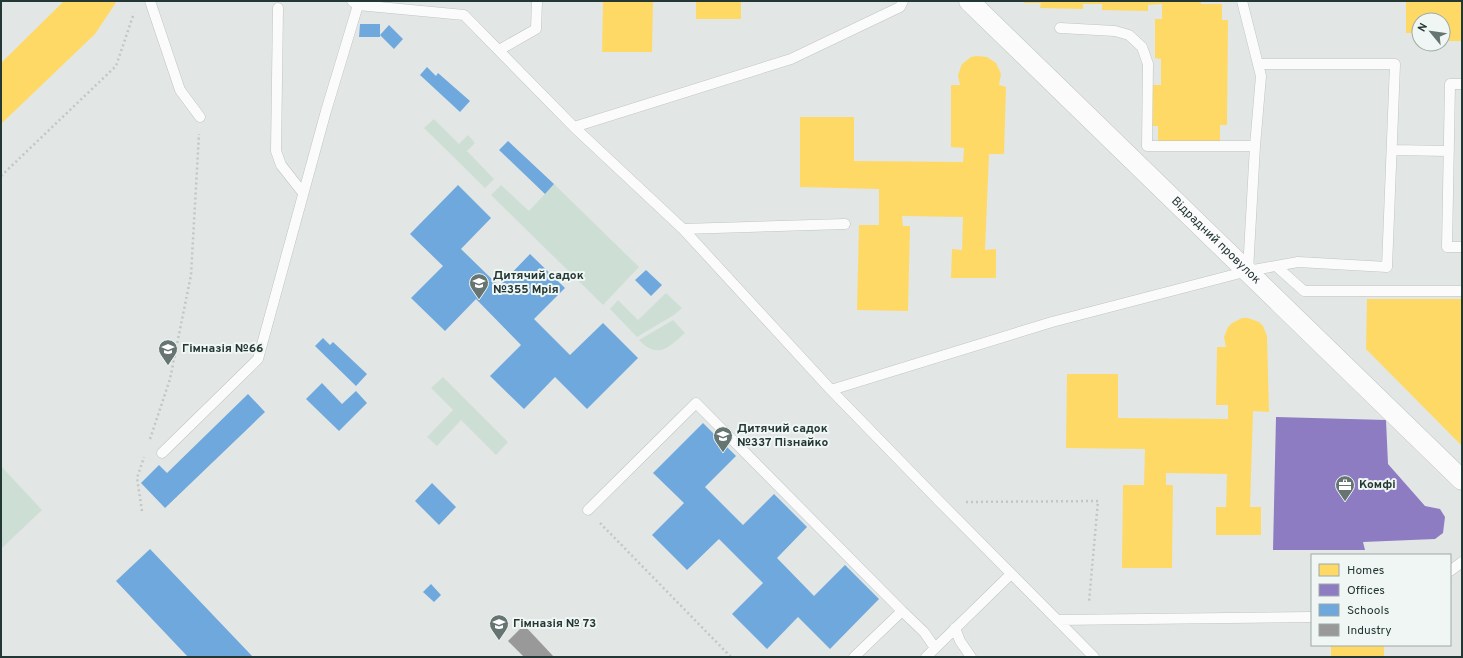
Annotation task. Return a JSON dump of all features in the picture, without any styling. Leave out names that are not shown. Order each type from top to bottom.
[{"type":"street","name":"Відрадний провулок","points":[[969,1],[1462,480]]},
{"type":"lane","points":[[150,1],[180,90],[200,117]]},
{"type":"lane","points":[[499,50],[536,29],[537,1]]},
{"type":"lane","points":[[574,127],[791,59],[900,7],[903,1]]},
{"type":"lane","points":[[1242,1],[1261,76],[1255,146],[1248,271]]},
{"type":"lane","points":[[162,453],[258,359],[355,3],[464,15],[574,127],[683,229],[831,390],[1094,657]]},
{"type":"lane","points":[[278,8],[276,151],[281,165],[304,193]]},
{"type":"lane","points":[[1060,28],[1115,32],[1129,35],[1142,47],[1148,64],[1147,146],[1255,146]]},
{"type":"lane","points":[[831,390],[1052,322],[1248,271],[1298,262],[1387,267],[1395,64],[1258,64]]},
{"type":"lane","points":[[1462,84],[1450,84],[1447,246],[1462,247]]},
{"type":"lane","points":[[1392,150],[1449,150]]},
{"type":"lane","points":[[683,229],[846,224]]},
{"type":"lane","points":[[1276,266],[1304,291],[1462,291]]},
{"type":"lane","points":[[588,510],[696,403],[924,632],[935,648]]},
{"type":"lane","points":[[1451,569],[1462,562]]},
{"type":"lane","points":[[926,657],[1012,574]]},
{"type":"lane","points":[[854,657],[902,611]]},
{"type":"lane","points":[[1057,620],[1311,617]]},
{"type":"lane","points":[[955,628],[960,641],[971,657]]},
{"type":"path","points":[[1,176],[116,66],[136,8]]},
{"type":"path","points":[[149,442],[170,379],[191,275],[200,117]]},
{"type":"path","points":[[142,511],[137,478],[144,457]]},
{"type":"path","points":[[940,502],[1098,501],[1088,620]]},
{"type":"path","points":[[588,510],[731,657]]},
{"type":"green space","points":[[434,119],[459,144],[468,135],[475,143],[467,151],[494,179],[485,188],[424,128]]},
{"type":"green space","points":[[554,184],[639,267],[603,305],[491,195],[501,185],[529,211]]},
{"type":"green space","points":[[666,293],[682,308],[674,315],[637,337],[610,309],[618,300],[638,320]]},
{"type":"green space","points":[[673,320],[685,333],[668,347],[658,350],[652,349],[639,340]]},
{"type":"green space","points":[[443,377],[508,442],[496,455],[461,420],[437,446],[427,437],[453,410],[431,388]]},
{"type":"green space","points":[[1,466],[42,510],[1,549]]},
{"type":"building: Homes","points":[[64,1],[116,1],[95,34],[1,124],[1,63]]},
{"type":"building: Homes","points":[[603,1],[653,1],[652,52],[602,52]]},
{"type":"building: Homes","points":[[696,1],[741,1],[741,19],[696,19]]},
{"type":"building: Homes","points":[[1024,1],[1201,1],[1201,4],[1222,4],[1222,20],[1228,20],[1227,125],[1220,125],[1220,143],[1158,142],[1158,126],[1152,126],[1153,85],[1161,85],[1161,59],[1155,58],[1155,19],[1162,19],[1162,4],[1148,5],[1148,11],[1102,10],[1102,4],[1083,4],[1083,9],[1040,8],[1041,3],[1024,3]]},
{"type":"building: Homes","points":[[1406,1],[1462,1],[1462,41],[1451,41],[1451,12],[1411,12],[1411,33],[1406,33]]},
{"type":"building: Homes","points":[[971,57],[987,57],[996,63],[1001,74],[999,85],[1006,87],[1004,154],[989,154],[985,250],[996,249],[996,278],[951,278],[952,249],[962,250],[963,217],[902,216],[903,226],[910,226],[908,311],[857,310],[859,225],[879,225],[879,189],[800,187],[800,117],[854,117],[854,161],[963,162],[964,148],[951,147],[951,85],[960,85],[958,75],[962,64]]},
{"type":"building: Homes","points":[[1367,299],[1462,299],[1462,446],[1366,349]]},
{"type":"building: Homes","points":[[1242,318],[1248,318],[1259,322],[1263,326],[1267,336],[1269,412],[1253,411],[1250,507],[1261,507],[1261,535],[1216,535],[1216,507],[1226,507],[1227,474],[1166,473],[1166,485],[1173,485],[1172,568],[1122,568],[1123,485],[1144,485],[1145,449],[1066,448],[1067,374],[1118,374],[1118,418],[1228,419],[1228,405],[1216,405],[1217,347],[1226,347],[1224,337],[1228,327],[1232,323]]},
{"type":"building: Homes","points":[[1331,646],[1384,646],[1384,657],[1331,657]]},
{"type":"building: Offices","points":[[1276,417],[1386,420],[1388,464],[1425,506],[1440,509],[1445,517],[1443,533],[1435,539],[1363,542],[1365,550],[1273,550]]},
{"type":"building: Schools","points":[[360,24],[380,24],[380,37],[359,37]]},
{"type":"building: Schools","points":[[389,25],[403,39],[394,49],[380,35]]},
{"type":"building: Schools","points":[[427,67],[436,76],[438,73],[470,101],[460,112],[420,75]]},
{"type":"building: Schools","points":[[508,141],[554,184],[545,194],[499,150]]},
{"type":"building: Schools","points":[[458,185],[491,218],[461,249],[499,286],[530,254],[565,288],[534,319],[570,355],[603,323],[638,358],[587,409],[555,377],[524,409],[490,376],[521,345],[476,299],[445,331],[411,298],[443,266],[410,234]]},
{"type":"building: Schools","points":[[646,270],[662,285],[651,296],[635,280]]},
{"type":"building: Schools","points":[[323,338],[330,345],[333,342],[367,374],[356,386],[315,346]]},
{"type":"building: Schools","points":[[322,383],[342,404],[356,391],[367,403],[339,431],[306,399]]},
{"type":"building: Schools","points":[[248,394],[265,412],[165,508],[141,483],[159,465],[167,473]]},
{"type":"building: Schools","points":[[703,423],[736,456],[705,487],[743,525],[774,494],[807,527],[777,558],[814,596],[845,565],[879,599],[830,649],[798,617],[767,649],[732,614],[763,583],[719,539],[687,570],[652,535],[684,503],[653,473]]},
{"type":"building: Schools","points":[[432,483],[456,507],[439,525],[415,501]]},
{"type":"building: Schools","points":[[150,549],[253,657],[188,657],[116,581]]},
{"type":"building: Schools","points":[[431,584],[441,595],[434,602],[423,592]]},
{"type":"building: Industry","points":[[524,625],[554,657],[524,657],[508,641]]},
{"type":"place","name":"Дитячий садок №355 Мрія","points":[[479,300]]},
{"type":"place","name":"Гімназія №66","points":[[168,366]]},
{"type":"place","name":"Дитячий садок №337 Пізнайко","points":[[723,453]]},
{"type":"place","name":"Комфі","points":[[1345,502]]},
{"type":"place","name":"Гімназія № 73","points":[[499,641]]}]
